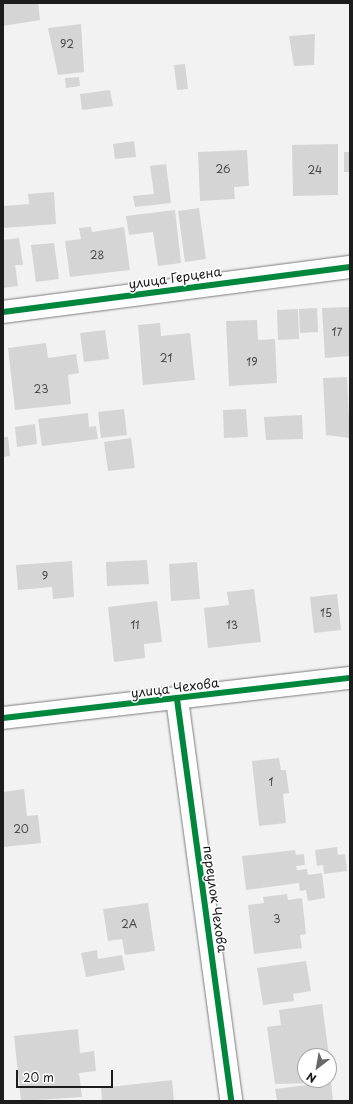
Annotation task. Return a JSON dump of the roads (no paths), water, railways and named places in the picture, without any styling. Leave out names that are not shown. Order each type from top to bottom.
[{"type":"street","name":"улица Герцена","points":[[3,312],[350,267]]},
{"type":"street","name":"улица Чехова","points":[[3,718],[350,678]]},
{"type":"street","name":"переулок Чехова","points":[[177,699],[231,1101]]}]
